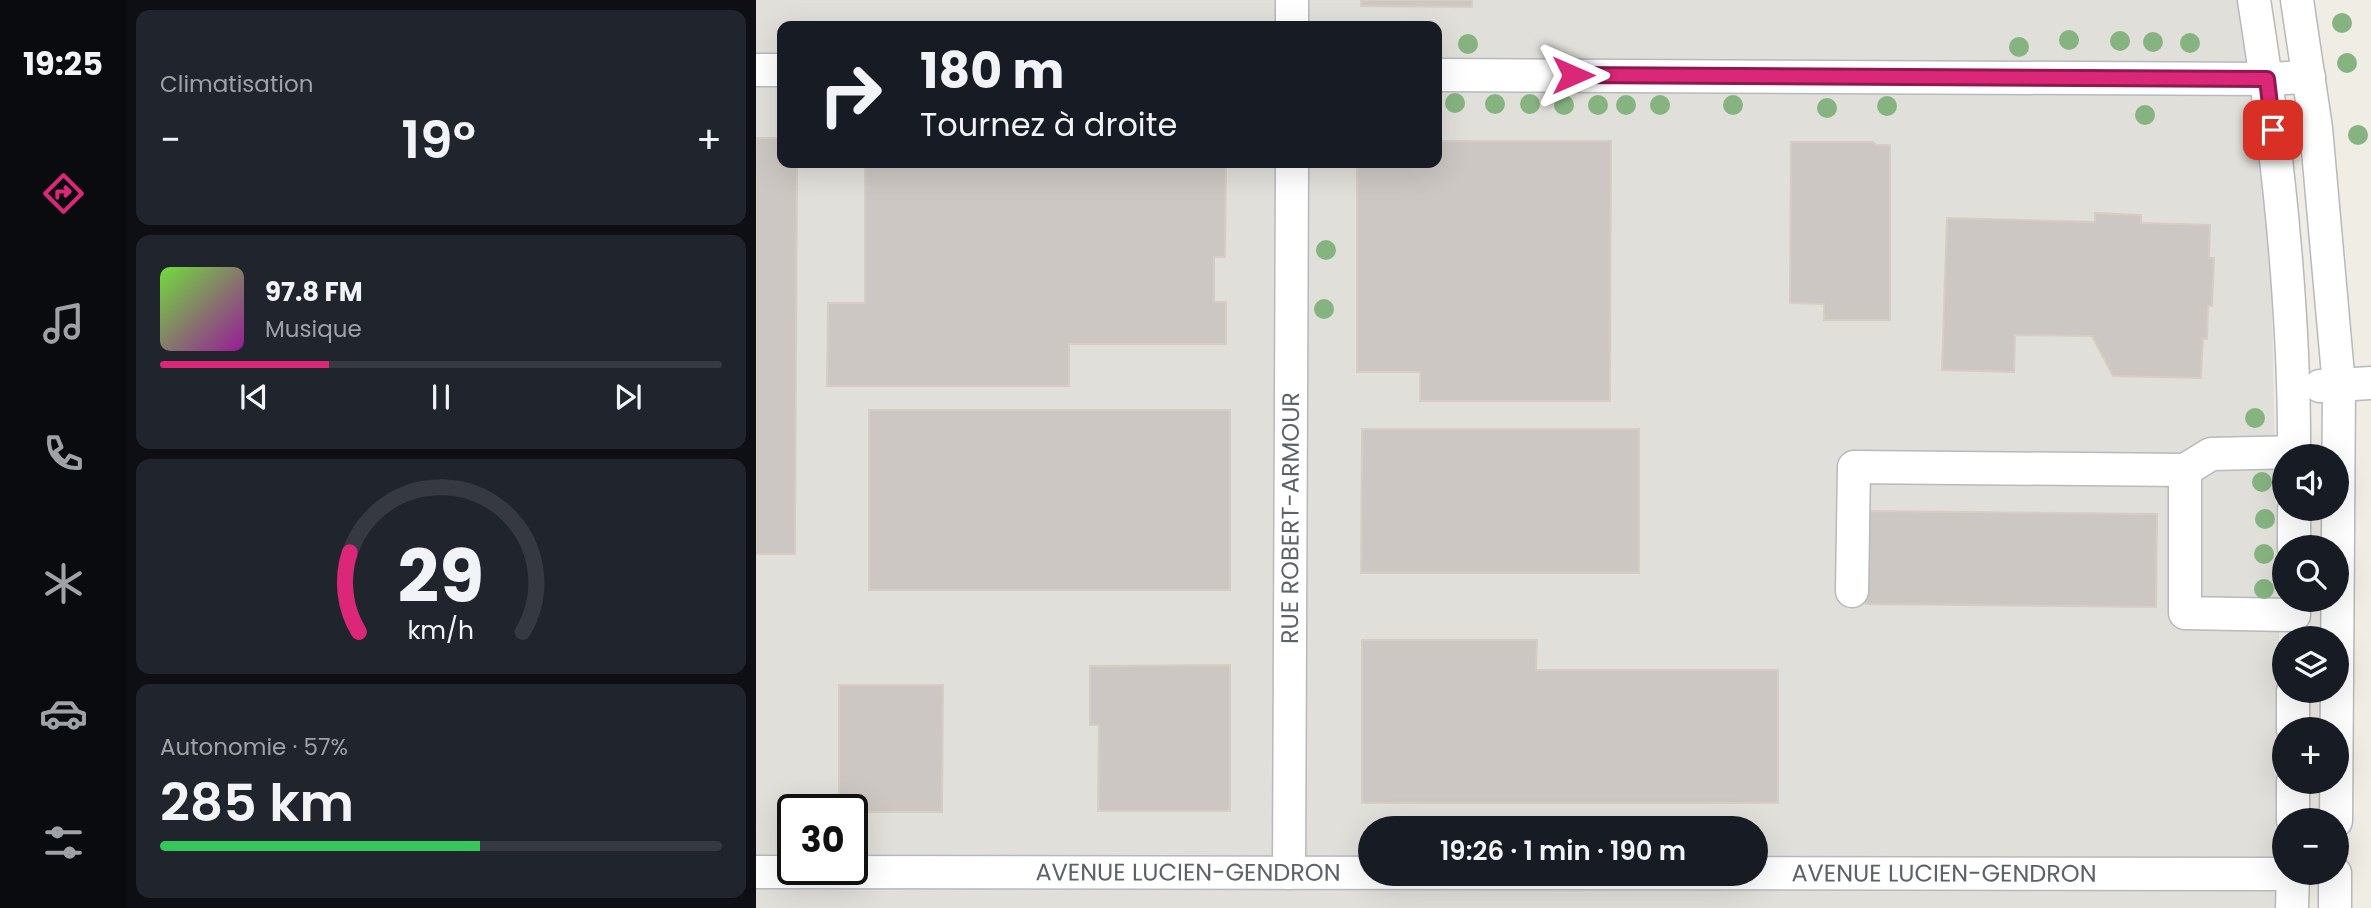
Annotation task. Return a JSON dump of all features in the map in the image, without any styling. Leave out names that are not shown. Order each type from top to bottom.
[{"type":"street","points":[[1292,0],[1292,21]]},
{"type":"street","points":[[2254,0],[2267,79],[2291,307],[2295,386],[2294,444]]},
{"type":"street","points":[[2297,0],[2326,225],[2339,386],[2336,808]]},
{"type":"street","points":[[756,70],[777,70]]},
{"type":"street","points":[[1442,75],[2309,77]]},
{"type":"street","name":"RUE ROBERT-ARMOUR","points":[[1289,873],[1292,168]]},
{"type":"street","points":[[2295,386],[2371,383]]},
{"type":"street","points":[[1852,590],[1854,467],[2185,470],[2211,454],[2272,454]]},
{"type":"street","points":[[2185,470],[2186,614],[2294,618]]},
{"type":"street","name":"AVENUE LUCIEN-GENDRON","points":[[756,872],[2272,874]]},
{"type":"street","points":[[2292,908],[2293,885]]},
{"type":"street","points":[[2335,885],[2335,908]]},
{"type":"shaded area","points":[[756,0],[2253,0],[2267,79],[2275,444],[2272,444],[2272,521],[2277,521],[2277,535],[2272,535],[2272,612],[2279,612],[2279,626],[2272,626],[2272,703],[2281,703],[2281,717],[2272,717],[2272,794],[2283,794],[2283,808],[2272,808],[2272,885],[2285,885],[2285,908],[756,908]]},
{"type":"building","points":[[1361,0],[1472,0],[1472,7],[1361,6]]},
{"type":"building","points":[[756,138],[777,138],[777,168],[797,168],[795,554],[756,554]]},
{"type":"building","points":[[1442,141],[1611,141],[1610,401],[1420,401],[1420,372],[1357,372],[1357,168],[1442,168]]},
{"type":"building","points":[[1791,142],[1873,142],[1876,145],[1890,145],[1890,320],[1824,320],[1824,304],[1790,303]]},
{"type":"building","points":[[865,168],[1226,168],[1225,257],[1214,257],[1214,302],[1226,302],[1226,344],[1069,344],[1069,386],[827,386],[828,303],[865,303]]},
{"type":"building","points":[[2095,213],[2141,215],[2141,223],[2210,225],[2209,258],[2214,258],[2212,306],[2208,306],[2207,339],[2203,339],[2201,378],[2113,376],[2092,336],[2015,335],[2014,372],[1942,370],[1947,218],[2095,222]]},
{"type":"building","points":[[869,410],[1230,410],[1230,590],[869,590]]},
{"type":"building","points":[[1362,429],[1639,429],[1639,573],[1361,573]]},
{"type":"building","points":[[1867,511],[2157,514],[2156,607],[1866,604]]},
{"type":"building","points":[[1362,640],[1537,640],[1536,670],[1778,670],[1778,803],[1362,803]]},
{"type":"building","points":[[1230,665],[1230,811],[1098,811],[1099,725],[1090,725],[1090,666]]},
{"type":"building","points":[[839,685],[943,685],[942,812],[868,812],[868,794],[839,794]]},
{"type":"route","points":[[1573,75],[2267,79],[2273,130]]}]
